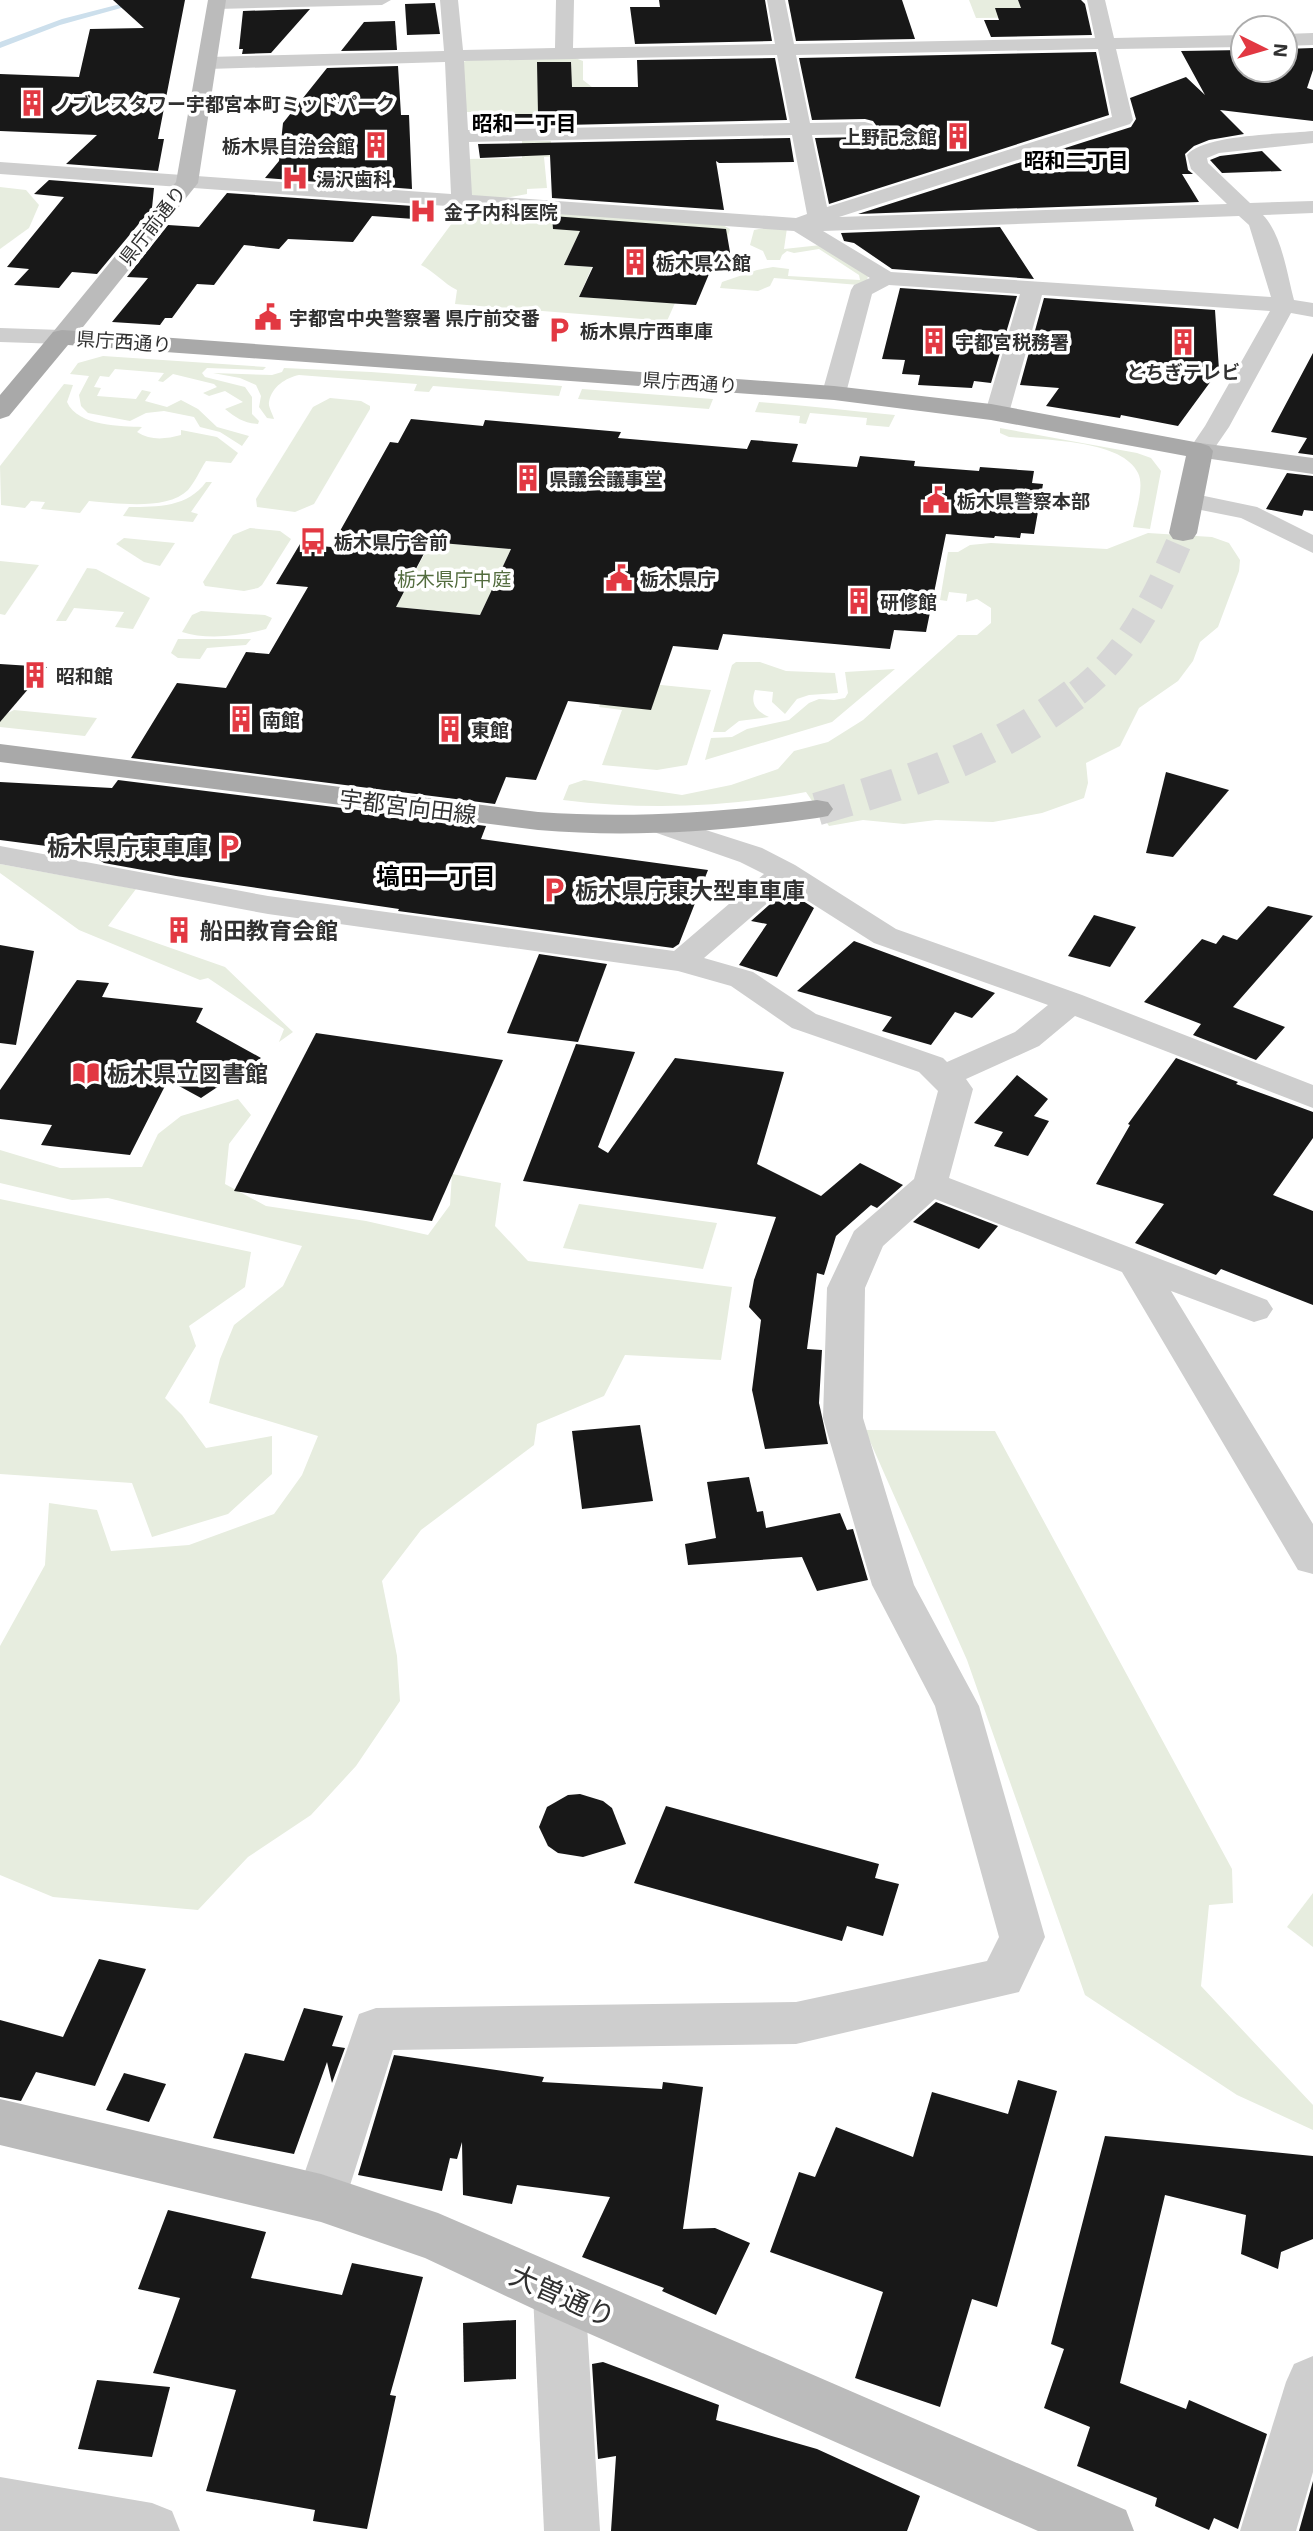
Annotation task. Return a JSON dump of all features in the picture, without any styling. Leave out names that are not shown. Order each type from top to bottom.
[{"type":"main road","name":"県庁西通り","points":[[62,337],[834,393],[997,413],[1200,451]]},
{"type":"main road","name":"県庁前通り","points":[[0,411],[62,337]]},
{"type":"main road","points":[[1183,533],[1200,451]]},
{"type":"main road","name":"宇都宮向田線","points":[[0,754],[538,821],[622,826],[662,825],[727,821],[817,809]]},
{"type":"street","points":[[217,2],[382,0]]},
{"type":"street","points":[[449,0],[462,202]]},
{"type":"street","points":[[564,54],[565,0]]},
{"type":"street","points":[[776,0],[800,130],[808,221],[886,278]]},
{"type":"street","points":[[808,221],[1123,120],[1096,0]]},
{"type":"street","name":"県庁前通り","points":[[62,337],[187,183],[217,2]]},
{"type":"street","points":[[208,63],[1229,41]]},
{"type":"street","points":[[458,136],[865,128]]},
{"type":"street","points":[[1200,451],[1217,427],[1284,305],[1270,251],[1259,223],[1198,165],[1197,155],[1215,147],[1313,137]]},
{"type":"street","points":[[0,168],[462,202],[808,221],[1313,207]]},
{"type":"street","points":[[834,393],[862,290],[886,278],[1284,305],[1313,310]]},
{"type":"street","points":[[997,413],[1033,288]]},
{"type":"street","points":[[0,335],[62,337]]},
{"type":"street","name":"県庁西通り","points":[[1200,451],[1313,466]]},
{"type":"street","points":[[1190,501],[1248,512],[1313,545]]},
{"type":"street","points":[[662,825],[751,855],[784,872],[885,936],[1070,1002],[1313,1097]]},
{"type":"street","points":[[0,855],[268,905],[681,962],[742,979],[804,1021],[931,1065],[956,1089],[930,1184],[867,1240],[846,1288],[843,1418],[893,1585],[957,1706],[961,1719],[1022,1937],[1002,1978],[796,2023],[376,2029],[321,2198]]},
{"type":"street","points":[[681,962],[784,872]]},
{"type":"street","points":[[943,1076],[1023,1044],[1056,1018],[1070,1002]]},
{"type":"street","points":[[930,1184],[1254,1309]]},
{"type":"street","points":[[1136,1264],[1313,1559]]},
{"type":"street","name":"大曽通り","points":[[0,2122],[321,2198],[438,2238],[559,2294],[1105,2531]]},
{"type":"street","points":[[559,2294],[572,2531]]},
{"type":"street","points":[[1269,2531],[1313,2382]]},
{"type":"street","points":[[0,2505],[152,2531]]},
{"type":"green space","points":[[969,0],[1036,0],[1044,17],[976,18]]},
{"type":"green space","points":[[575,58],[583,61],[583,80],[592,87],[594,104],[542,110],[533,117],[502,116],[499,112],[463,112],[460,63],[472,59]]},
{"type":"green space","points":[[522,141],[551,141],[551,148],[565,156],[544,157],[547,188],[527,189],[527,194],[496,199],[481,198],[467,192],[467,159],[522,158]]},
{"type":"green space","points":[[0,187],[26,190],[39,205],[29,228],[0,249]]},
{"type":"green space","points":[[464,207],[721,224],[730,229],[726,242],[585,221],[564,265],[592,267],[579,297],[675,303],[667,321],[455,304],[457,290],[421,265]]},
{"type":"green space","points":[[787,228],[784,249],[821,245],[868,275],[867,282],[859,285],[774,278],[770,286],[758,291],[720,288],[722,282],[773,267],[789,269],[788,276],[860,280],[859,275],[819,249],[794,253],[787,251],[780,260],[767,260],[763,251],[750,245],[754,230]]},
{"type":"green space","points":[[103,356],[266,367],[263,370],[207,368],[202,373],[205,377],[245,387],[252,397],[252,414],[259,421],[258,424],[240,420],[225,409],[243,402],[225,391],[209,396],[203,393],[217,387],[214,384],[173,374],[163,382],[158,381],[164,373],[115,369],[109,377],[100,376],[94,387],[101,388],[97,396],[136,399],[142,390],[151,392],[145,401],[167,407],[181,400],[198,409],[217,427],[249,436],[242,446],[220,432],[200,427],[194,417],[164,411],[146,413],[130,421],[88,413],[81,406],[79,395],[89,376],[70,374],[78,363]]},
{"type":"green space","points":[[284,368],[562,386],[559,396],[433,386],[429,392],[414,391],[417,384],[299,375],[289,378],[273,391],[269,404],[274,419],[267,418],[259,407],[261,396],[256,385],[240,378],[213,373],[272,375],[282,372]]},
{"type":"green space","points":[[64,384],[73,385],[67,402],[73,410],[91,421],[142,427],[137,432],[153,438],[181,435],[181,430],[217,437],[238,453],[231,463],[206,461],[188,490],[167,501],[127,504],[89,501],[80,513],[41,509],[45,502],[31,501],[25,508],[1,505],[0,466]]},
{"type":"green space","points":[[582,389],[713,399],[709,409],[578,399]]},
{"type":"green space","points":[[330,398],[361,401],[370,406],[370,409],[314,504],[295,512],[257,507],[256,499],[313,407]]},
{"type":"green space","points":[[759,402],[895,415],[889,427],[866,425],[867,418],[810,413],[806,424],[799,423],[800,416],[755,412]]},
{"type":"green space","points":[[1000,428],[1137,453],[1151,458],[1161,471],[1150,529],[1133,527],[1140,479],[1129,462],[1116,453],[1080,443],[1009,437],[1000,433]]},
{"type":"green space","points":[[206,482],[212,482],[191,512],[198,514],[193,522],[123,516],[129,507],[161,506],[181,501],[199,490]]},
{"type":"green space","points":[[250,528],[280,531],[291,539],[262,585],[244,591],[205,586],[203,582],[233,535]]},
{"type":"green space","points":[[1148,533],[1212,537],[1229,543],[1240,560],[1239,571],[1218,627],[1200,642],[1193,661],[1178,681],[1139,708],[1120,746],[1086,763],[1088,783],[1084,798],[1042,813],[993,822],[936,820],[904,824],[863,820],[829,826],[806,792],[746,801],[684,806],[563,800],[569,785],[584,780],[682,795],[731,785],[778,769],[794,751],[828,742],[863,720],[958,635],[977,635],[991,623],[991,608],[977,599],[966,602],[967,594],[949,592],[947,601],[940,600],[948,552],[958,552],[970,545],[991,543],[1107,549]]},
{"type":"green space","points":[[124,538],[175,543],[160,566],[144,562],[116,544]]},
{"type":"green space","name":"栃木県庁中庭","points":[[431,542],[511,549],[480,615],[396,607]]},
{"type":"green space","points":[[0,561],[39,565],[5,615],[0,614]]},
{"type":"green space","points":[[87,568],[96,569],[150,598],[133,629],[115,627],[124,612],[74,608],[66,621],[56,621]]},
{"type":"green space","points":[[201,611],[265,615],[272,618],[266,629],[246,634],[213,636],[182,632],[192,615]]},
{"type":"green space","points":[[178,639],[251,639],[246,645],[207,648],[200,659],[178,658],[171,653]]},
{"type":"green space","points":[[736,662],[760,662],[786,671],[835,673],[838,693],[809,695],[797,699],[785,714],[772,702],[773,692],[755,690],[755,706],[769,717],[739,721],[725,732],[713,732],[732,665]]},
{"type":"green space","points":[[895,669],[832,722],[705,760],[711,738],[732,737],[747,729],[789,720],[809,703],[819,699],[845,698],[848,693],[845,672]]},
{"type":"green space","points":[[631,682],[711,690],[687,765],[657,770],[602,765],[622,710],[599,707],[606,689]]},
{"type":"green space","points":[[14,710],[97,718],[85,736],[0,727],[0,717]]},
{"type":"green space","points":[[0,864],[136,889],[108,926],[225,967],[293,1032],[279,1042],[284,1029],[208,978],[200,980],[79,930],[0,873]]},
{"type":"green space","points":[[238,1099],[251,1115],[229,1144],[225,1184],[266,1206],[366,1221],[428,1235],[450,1205],[452,1174],[501,1183],[495,1226],[528,1261],[732,1287],[721,1360],[625,1355],[604,1396],[537,1424],[534,1445],[421,1530],[382,1581],[397,1656],[400,1701],[356,1766],[311,1815],[248,1857],[198,1910],[53,1897],[0,1875],[0,1646],[45,1565],[49,1503],[97,1510],[111,1551],[189,1545],[274,1514],[302,1475],[318,1436],[209,1403],[220,1359],[234,1325],[283,1286],[302,1246],[108,1198],[72,1200],[0,1183],[0,1150],[60,1168],[142,1167],[158,1134],[181,1116]]},
{"type":"green space","points":[[0,1199],[251,1252],[245,1287],[189,1326],[196,1346],[165,1398],[182,1415],[206,1448],[272,1436],[272,1474],[228,1514],[152,1537],[132,1483],[0,1474]]},
{"type":"green space","points":[[579,1204],[717,1223],[703,1269],[563,1248]]},
{"type":"green space","points":[[865,1430],[995,1431],[1232,1869],[1233,1903],[1209,1905],[1201,1986],[1313,2105],[1313,2130],[1237,2095],[1085,1995],[967,1660]]},
{"type":"green space","points":[[1313,1893],[1313,1947],[1287,1927]]},
{"type":"water","points":[[136,0],[146,1],[60,25],[0,48],[0,42],[62,19]]},
{"type":"building","points":[[113,0],[185,0],[158,139],[164,139],[158,171],[66,164],[97,135],[0,131],[0,74],[79,77],[90,29],[144,28]]},
{"type":"building","points":[[659,0],[765,0],[772,41],[635,44],[630,7],[660,7]]},
{"type":"building","points":[[788,0],[902,0],[915,39],[796,41]]},
{"type":"building","points":[[1018,0],[1081,0],[1085,4],[1092,35],[991,37],[984,20],[999,20],[995,8],[1021,8]]},
{"type":"building","points":[[435,3],[440,34],[407,35],[405,4]]},
{"type":"building","points":[[310,9],[271,53],[242,54],[243,49],[239,49],[243,11]]},
{"type":"building","points":[[395,21],[397,50],[341,51],[364,22]]},
{"type":"building","points":[[1299,48],[1313,48],[1313,70],[1307,88],[1313,90],[1313,121],[1220,110],[1244,134],[1209,140],[1194,146],[1185,154],[1188,170],[1193,174],[1182,174],[1199,202],[858,214],[1131,127],[1136,119],[1130,98],[1186,77],[1205,95],[1181,51],[1229,50],[1229,84],[1299,84]]},
{"type":"building","points":[[1096,52],[1109,115],[829,204],[815,138],[865,137],[874,134],[878,128],[873,121],[865,119],[812,120],[799,58]]},
{"type":"building","points":[[775,58],[787,120],[477,127],[476,119],[493,119],[495,114],[538,114],[537,62],[571,62],[572,87],[638,87],[637,60]]},
{"type":"building","points":[[398,66],[401,115],[409,115],[412,189],[265,178],[279,161],[283,123],[327,68]]},
{"type":"building","points":[[790,138],[794,162],[716,161],[724,210],[552,198],[550,155],[480,158],[478,144]]},
{"type":"building","points":[[1262,151],[1282,171],[1222,173],[1210,160],[1220,156]]},
{"type":"building","points":[[49,180],[154,188],[152,208],[97,274],[72,272],[59,288],[14,285],[29,269],[7,267],[64,197],[34,194]]},
{"type":"building","points":[[227,193],[413,206],[414,219],[372,216],[353,242],[288,239],[279,249],[244,245],[214,285],[197,284],[172,318],[165,318],[160,325],[112,322],[148,278],[127,277],[168,225],[199,227]]},
{"type":"building","name":"栃木県公館","points":[[552,216],[726,229],[730,252],[721,274],[709,274],[696,305],[579,297],[593,267],[564,265],[580,231],[553,229]]},
{"type":"building","points":[[1000,227],[1034,279],[892,269],[854,243],[844,241],[841,233]]},
{"type":"building","name":"宇都宮税務署","points":[[900,288],[1017,296],[991,383],[974,381],[972,388],[918,385],[920,375],[902,374],[905,360],[882,359]]},
{"type":"building","points":[[1044,298],[1215,310],[1219,370],[1178,426],[1121,415],[1120,418],[1046,406],[1059,388],[1020,385]]},
{"type":"building","points":[[1313,353],[1313,455],[1298,453],[1307,438],[1271,432]]},
{"type":"building","points":[[411,419],[483,426],[485,420],[621,432],[618,438],[747,449],[751,440],[798,444],[792,462],[857,467],[860,456],[915,461],[914,466],[979,471],[980,467],[1034,471],[1032,483],[1043,484],[1034,534],[1021,533],[1020,538],[994,538],[946,534],[926,632],[894,630],[890,649],[723,634],[718,650],[673,646],[651,710],[568,701],[536,780],[506,777],[495,804],[131,758],[177,683],[226,688],[246,652],[269,654],[308,587],[276,584],[300,544],[331,547],[390,442],[398,443]],"holes":[[[430,542],[511,549],[480,615],[396,607]]]},
{"type":"building","points":[[1287,473],[1313,476],[1313,511],[1304,510],[1302,516],[1266,509]]},
{"type":"building","points":[[0,664],[47,667],[0,722]]},
{"type":"building","points":[[1166,772],[1229,790],[1173,857],[1146,853]]},
{"type":"building","points":[[118,780],[486,826],[481,839],[708,870],[679,944],[673,948],[398,911],[399,909],[176,876],[104,863],[85,851],[0,840],[0,782],[112,788]]},
{"type":"building","points":[[786,890],[814,908],[777,977],[739,965],[767,924],[751,921]]},
{"type":"building","points":[[1268,906],[1313,916],[1233,1007],[1285,1027],[1256,1060],[1193,1035],[1201,1024],[1144,1002],[1202,939],[1216,944],[1223,935],[1237,940]]},
{"type":"building","points":[[1094,915],[1136,927],[1110,967],[1068,956]]},
{"type":"building","points":[[854,941],[995,993],[972,1018],[955,1012],[931,1045],[882,1031],[892,1017],[797,991]]},
{"type":"building","points":[[0,945],[34,951],[16,1045],[0,1043]]},
{"type":"building","points":[[539,954],[607,964],[578,1042],[507,1033]]},
{"type":"building","name":"栃木県立図書館","points":[[77,980],[109,983],[102,997],[203,1008],[196,1022],[261,1058],[201,1098],[168,1080],[130,1155],[41,1145],[52,1125],[0,1119],[0,1090]]},
{"type":"building","points":[[316,1033],[503,1060],[432,1221],[234,1191]]},
{"type":"building","points":[[576,1044],[635,1052],[598,1147],[608,1153],[675,1058],[784,1072],[757,1164],[821,1196],[860,1163],[903,1185],[877,1208],[871,1205],[836,1236],[824,1275],[817,1273],[807,1349],[822,1350],[819,1403],[828,1444],[765,1449],[752,1390],[761,1320],[749,1307],[754,1280],[776,1217],[523,1181]]},
{"type":"building","points":[[1176,1058],[1238,1082],[1236,1084],[1313,1112],[1313,1138],[1273,1195],[1313,1211],[1313,1305],[1221,1269],[1216,1275],[1135,1243],[1164,1204],[1096,1184],[1130,1125],[1128,1124]]},
{"type":"building","points":[[1017,1075],[1048,1099],[1034,1116],[1049,1121],[1028,1156],[994,1146],[1003,1132],[974,1123]]},
{"type":"building","points":[[936,1202],[998,1226],[979,1249],[913,1222]]},
{"type":"building","points":[[640,1425],[653,1501],[582,1509],[572,1431]]},
{"type":"building","points":[[749,1477],[757,1512],[763,1511],[766,1528],[840,1513],[847,1530],[853,1529],[868,1580],[817,1591],[802,1557],[688,1565],[685,1544],[716,1538],[707,1482]]},
{"type":"building","points":[[580,1794],[603,1801],[612,1808],[626,1844],[583,1857],[558,1853],[548,1846],[539,1827],[547,1807],[568,1795]]},
{"type":"building","points":[[666,1806],[879,1864],[875,1878],[899,1884],[883,1936],[847,1926],[842,1941],[634,1883]]},
{"type":"building","points":[[99,1959],[146,1969],[95,2086],[36,2072],[21,2101],[0,2097],[0,2020],[63,2037]]},
{"type":"building","points":[[304,2008],[343,2016],[332,2046],[345,2048],[332,2083],[327,2062],[294,2154],[213,2138],[245,2053],[284,2061]]},
{"type":"building","points":[[394,2055],[544,2077],[542,2082],[662,2089],[663,2082],[703,2087],[683,2229],[715,2228],[750,2243],[716,2315],[662,2291],[664,2288],[582,2257],[610,2197],[517,2185],[512,2204],[463,2195],[462,2142],[457,2159],[450,2158],[442,2191],[358,2175]]},
{"type":"building","points":[[124,2073],[166,2084],[149,2122],[106,2110]]},
{"type":"building","points":[[1018,2080],[1057,2091],[997,2307],[972,2299],[940,2407],[855,2378],[883,2292],[770,2252],[799,2172],[815,2177],[836,2127],[913,2157],[932,2092],[1008,2114]]},
{"type":"building","points":[[1105,2136],[1313,2156],[1313,2239],[1281,2252],[1278,2269],[1241,2254],[1246,2215],[1165,2195],[1120,2383],[1186,2409],[1189,2400],[1267,2434],[1238,2529],[1214,2518],[1209,2530],[1155,2506],[1157,2498],[1077,2466],[1090,2427],[1044,2408],[1064,2349],[1051,2344]]},
{"type":"building","points":[[168,2210],[266,2232],[251,2278],[342,2295],[352,2263],[423,2277],[390,2395],[396,2396],[367,2529],[313,2521],[315,2510],[206,2491],[236,2390],[153,2373],[180,2298],[138,2289]]},
{"type":"building","points":[[516,2320],[516,2379],[464,2382],[463,2323]]},
{"type":"building","points":[[603,2362],[719,2405],[716,2420],[817,2449],[920,2496],[907,2531],[611,2531],[616,2456],[598,2459],[592,2364]]},
{"type":"building","points":[[97,2380],[170,2387],[152,2457],[78,2449]]},
{"type":"building","points":[[1313,2481],[1313,2531],[1299,2531]]},
{"type":"tunnel","points":[[1077,693],[1096,677],[1127,640],[1152,599],[1183,533]]},
{"type":"tunnel","points":[[817,809],[922,776],[986,749],[1048,713],[1079,691]]},
{"type":"place","name":"ノブレスタワー宇都宮本町ミッドパーク","points":[[32,103]]},
{"type":"place","name":"上野記念館","points":[[958,136]]},
{"type":"place","name":"栃木県自治会館","points":[[376,145]]},
{"type":"place","name":"湯沢歯科","points":[[295,178]]},
{"type":"place","name":"金子内科医院","points":[[423,211]]},
{"type":"place","name":"栃木県公館","points":[[635,262]]},
{"type":"place","name":"宇都宮中央警察署 県庁前交番","points":[[268,317]]},
{"type":"place","name":"栃木県庁西車庫","points":[[559,330]]},
{"type":"place","name":"宇都宮税務署","points":[[934,341]]},
{"type":"place","name":"とちぎテレビ","points":[[1183,342]]},
{"type":"place","name":"県議会議事堂","points":[[528,478]]},
{"type":"place","name":"栃木県警察本部","points":[[936,500]]},
{"type":"place","name":"栃木県庁舎前","points":[[313,541]]},
{"type":"place","name":"栃木県庁","points":[[619,578]]},
{"type":"place","name":"研修館","points":[[859,601]]},
{"type":"place","name":"昭和館","points":[[35,675]]},
{"type":"place","name":"南館","points":[[241,719]]},
{"type":"place","name":"東館","points":[[450,729]]},
{"type":"place","name":"栃木県庁東車庫","points":[[229,847]]},
{"type":"place","name":"栃木県庁東大型車車庫","points":[[554,890]]},
{"type":"place","name":"船田教育会館","points":[[179,930]]},
{"type":"place","name":"栃木県立図書館","points":[[86,1073]]},
{"type":"district","name":"昭和一丁目","points":[[524,122]]},
{"type":"district","name":"昭和二丁目","points":[[1076,159]]},
{"type":"district","name":"塙田一丁目","points":[[436,875]]}]
